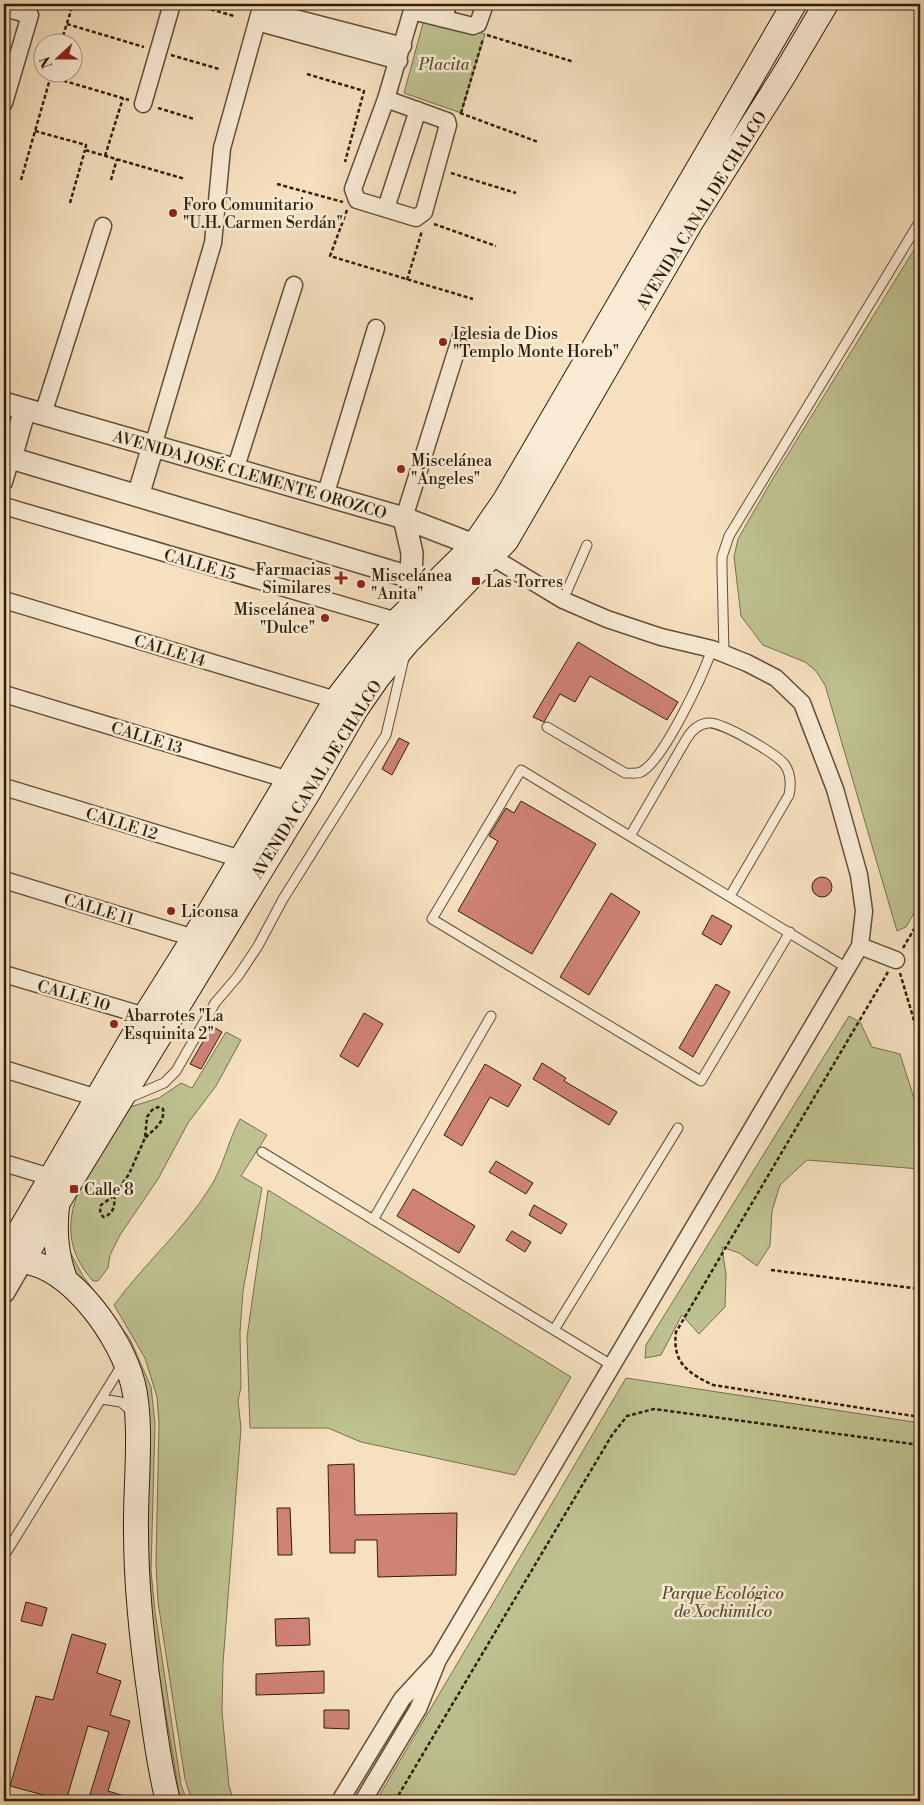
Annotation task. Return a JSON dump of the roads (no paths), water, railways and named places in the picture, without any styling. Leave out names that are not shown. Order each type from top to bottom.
[{"type":"main road","name":"AVENIDA CANAL DE CHALCO","points":[[8,1258],[50,1177],[107,1101],[308,793],[356,709],[379,676],[483,551],[505,500],[794,4]]},
{"type":"main road","name":"AVENIDA CANAL DE CHALCO","points":[[8,1258],[57,1207],[145,1016],[194,938],[336,700],[397,622],[432,589],[483,551],[506,541],[691,222],[784,75],[826,4]]},
{"type":"main road","points":[[57,1207],[55,1237],[60,1264],[70,1283],[109,1332],[125,1361],[133,1385],[137,1424],[138,1593],[156,1743],[168,1801]]},
{"type":"main road","points":[[8,1258],[48,1268],[70,1283]]},
{"type":"street","points":[[143,104],[172,4]]},
{"type":"street","points":[[386,99],[447,121],[448,126],[424,212],[416,218],[357,200],[352,189],[386,99],[401,54],[413,7],[446,11],[473,26],[478,24],[485,4]]},
{"type":"street","points":[[4,8],[30,15],[4,103]]},
{"type":"street","points":[[138,496],[213,243],[222,148],[260,11],[333,35],[401,54]]},
{"type":"street","points":[[386,208],[418,110]]},
{"type":"street","points":[[4,482],[7,457],[34,412],[103,226]]},
{"type":"street","points":[[235,470],[294,285]]},
{"type":"street","points":[[325,496],[376,328]]},
{"type":"street","points":[[411,578],[412,553],[404,518],[461,336]]},
{"type":"street","name":"AVENIDA JOSÉ CLEMENTE OROZCO","points":[[4,403],[404,518],[483,551]]},
{"type":"street","points":[[7,457],[411,578],[432,589]]},
{"type":"street","name":"CALLE 15","points":[[4,506],[397,622]]},
{"type":"street","points":[[438,1660],[402,1698],[344,1795],[364,1800],[418,1709],[438,1660],[860,946],[864,911],[859,875],[835,789],[802,703],[776,678],[718,651],[661,637],[607,619],[563,600],[483,551]]},
{"type":"street","name":"CALLE 14","points":[[4,600],[336,700]]},
{"type":"street","name":"CALLE 13","points":[[4,694],[289,780]]},
{"type":"street","name":"CALLE 12","points":[[4,788],[241,859]]},
{"type":"street","name":"CALLE 11","points":[[4,880],[194,938]]},
{"type":"street","points":[[860,946],[896,960]]},
{"type":"street","name":"CALLE 10","points":[[4,974],[145,1016]]},
{"type":"street","points":[[4,1069],[107,1101]]},
{"type":"street","points":[[4,1163],[50,1177]]},
{"type":"street","name":"AVENIDA CANAL DE CHALCO","points":[[4,1292],[8,1258]]},
{"type":"lane","points":[[547,727],[625,773],[639,772],[650,765],[679,720],[718,651],[722,557],[729,536],[920,221]]},
{"type":"lane","points":[[563,600],[587,545]]},
{"type":"lane","points":[[107,1101],[164,1083],[176,1071],[215,1003],[238,976],[258,946],[283,899],[386,736],[407,643]]},
{"type":"lane","points":[[630,836],[687,738],[696,727],[702,724],[721,724],[780,760],[790,779],[789,795],[730,896]]},
{"type":"lane","points":[[790,932],[701,1081],[432,918],[521,770],[790,932],[847,968]]},
{"type":"lane","points":[[373,1220],[491,1016]]},
{"type":"lane","points":[[554,1330],[678,1128]]},
{"type":"lane","points":[[262,1152],[612,1366]]},
{"type":"lane","points":[[4,1556],[125,1361]]},
{"type":"lane","points":[[101,1399],[114,1399],[126,1406],[137,1424]]},
{"type":"place","name":"Foro Comunitario \"U.H. Carmen Serdán\"","points":[[173,213]]},
{"type":"place","name":"Iglesia de Dios \"Templo Monte Horeb\"","points":[[443,342]]},
{"type":"place","name":"Miscelánea \"Ángeles\"","points":[[401,469]]},
{"type":"place","name":"Farmacias Similares","points":[[341,578]]},
{"type":"place","name":"Las Torres","points":[[476,581]]},
{"type":"place","name":"Miscelánea \"Anita\"","points":[[361,584]]},
{"type":"place","name":"Miscelánea \"Dulce\"","points":[[325,618]]},
{"type":"place","name":"Liconsa","points":[[171,911]]},
{"type":"place","name":"Abarrotes \"La Esquinita 2\"","points":[[114,1024]]},
{"type":"place","name":"Calle 8","points":[[74,1189]]},
{"type":"park label","name":"Placita","points":[[444,64]]},
{"type":"park label","name":"Parque Ecológico de Xochimilco","points":[[723,1602]]}]
